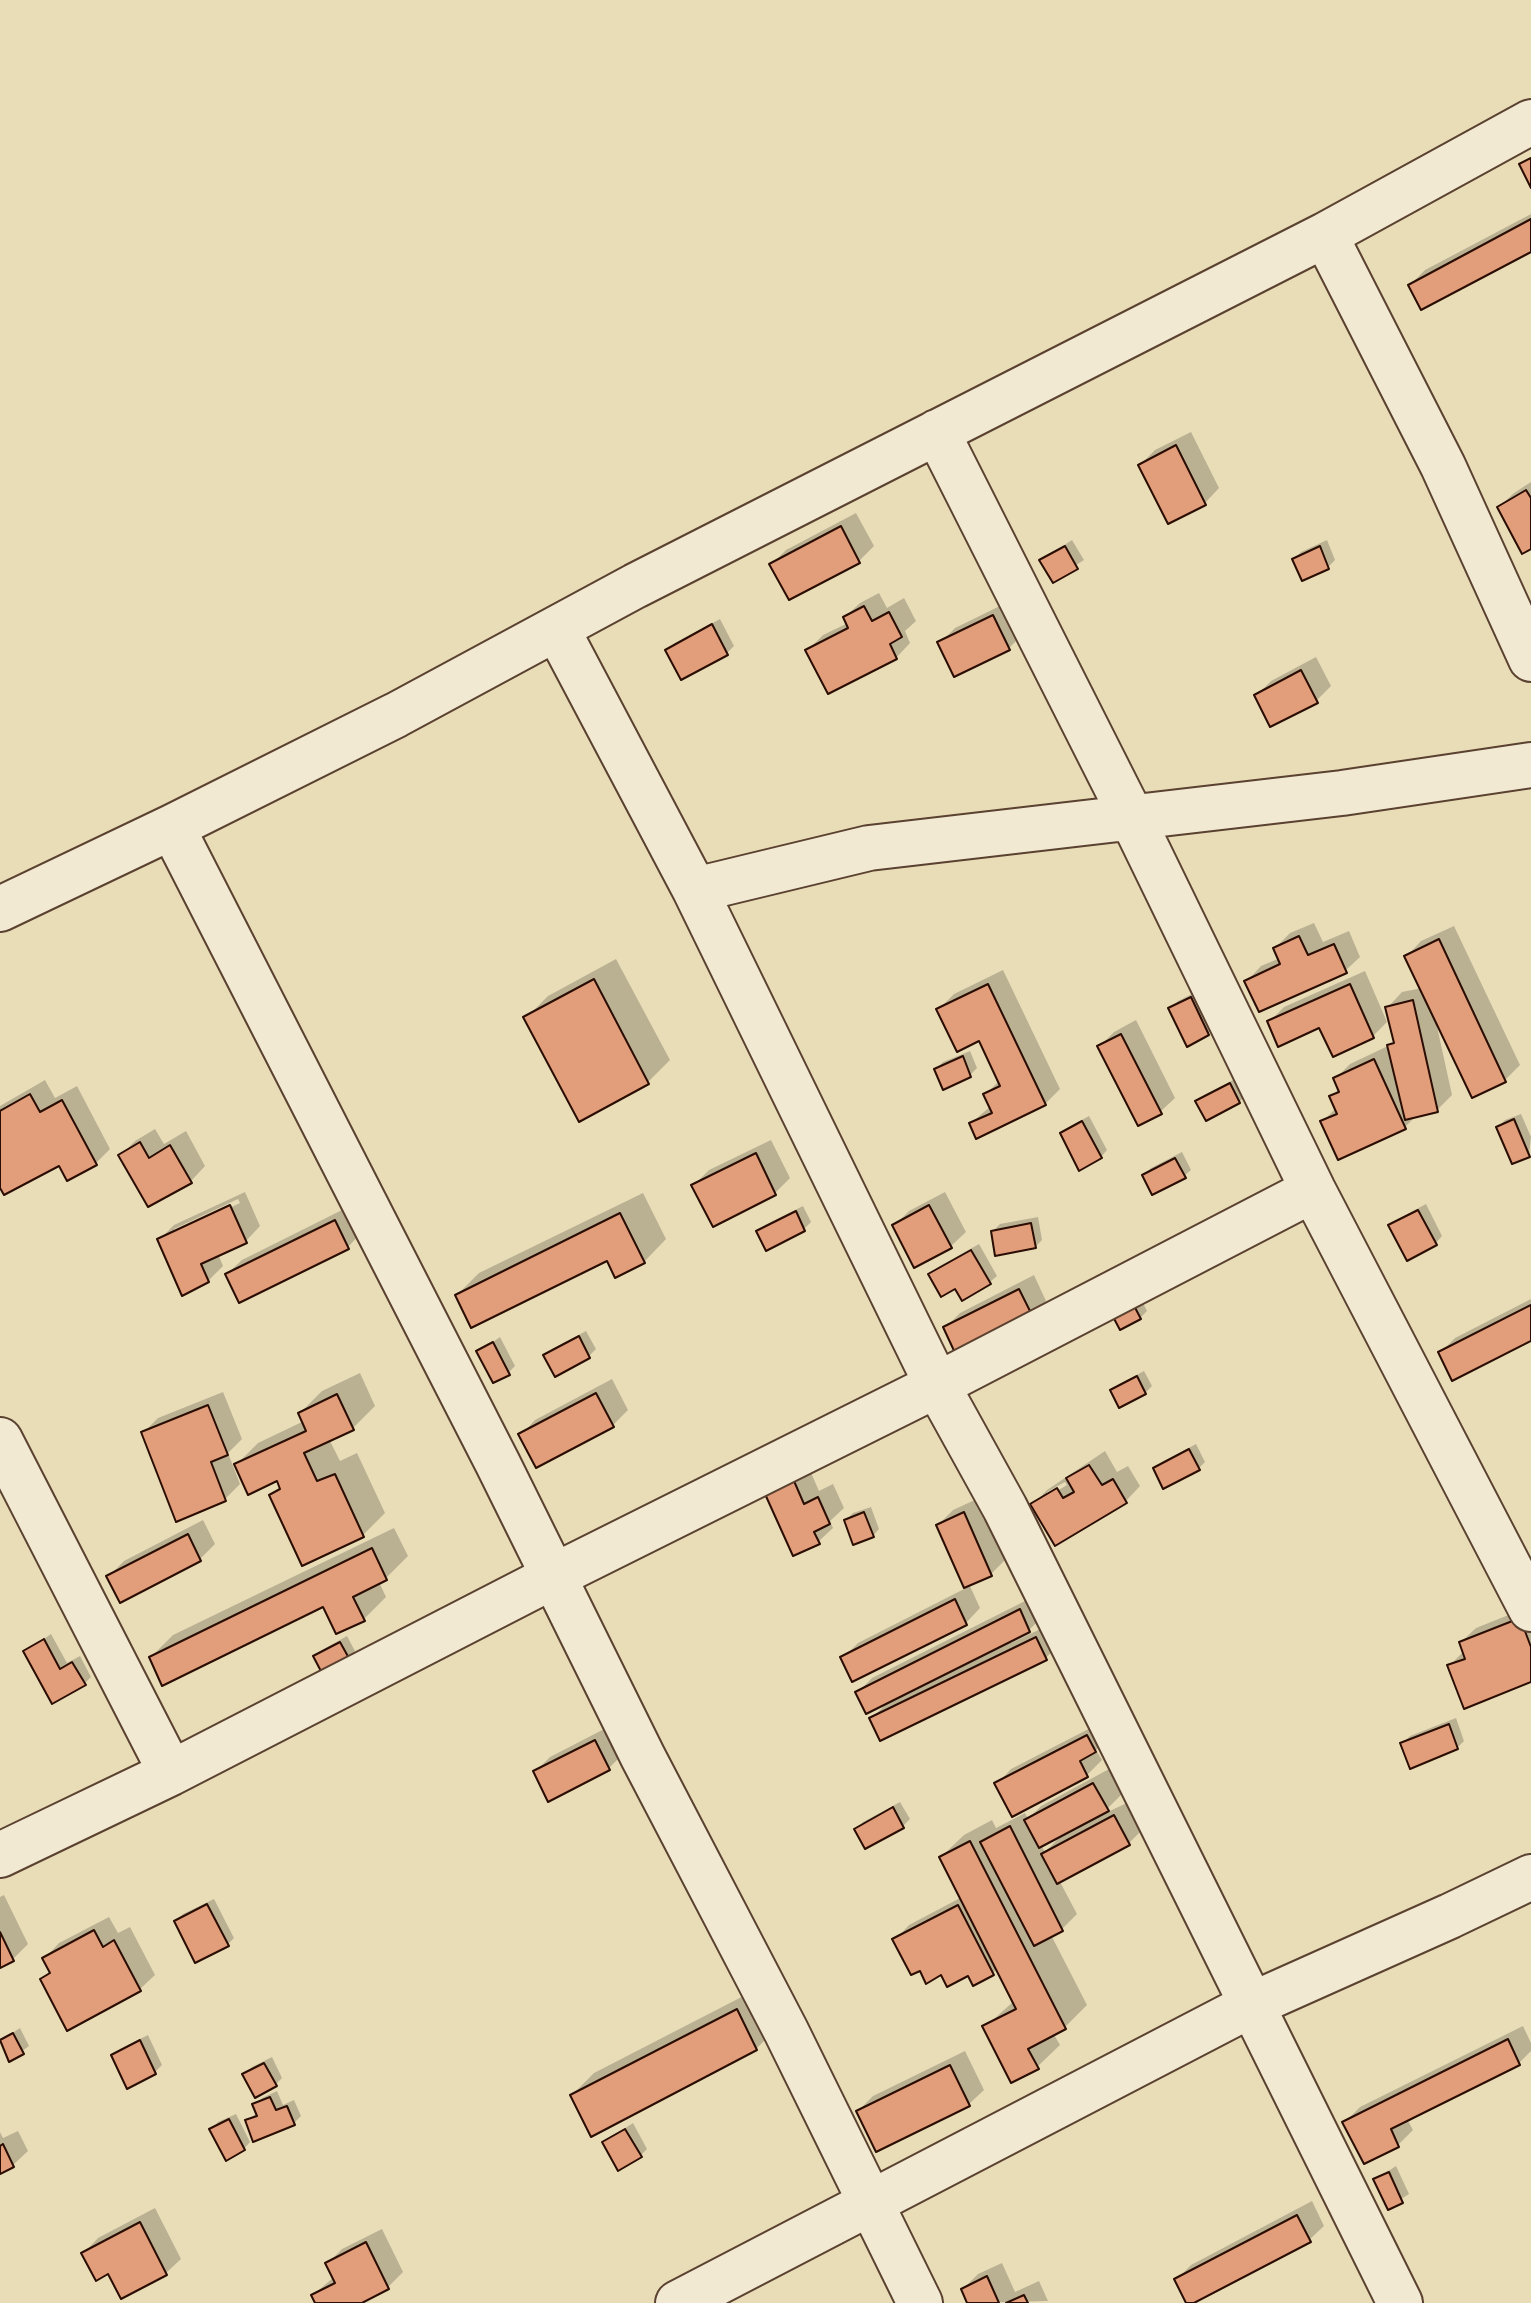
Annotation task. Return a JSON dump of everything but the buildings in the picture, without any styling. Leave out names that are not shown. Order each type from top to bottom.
[{"type":"street","points":[[0,909],[396,715],[635,586],[1325,235],[1531,122]]},
{"type":"street","points":[[1325,235],[1443,466],[1531,659]]},
{"type":"street","points":[[937,432],[1132,818],[1313,1190],[1531,1609]]},
{"type":"street","points":[[557,629],[695,890],[937,1385],[1005,1508],[1400,2303]]},
{"type":"street","points":[[695,890],[869,848],[1342,793],[1531,765]]},
{"type":"street","points":[[172,827],[554,1576],[650,1771],[786,2031],[920,2303]]},
{"type":"street","points":[[0,1855],[171,1773],[554,1576],[937,1385],[1313,1190]]},
{"type":"street","points":[[0,1440],[171,1773]]},
{"type":"street","points":[[678,2303],[1251,2005],[1531,1877]]}]
